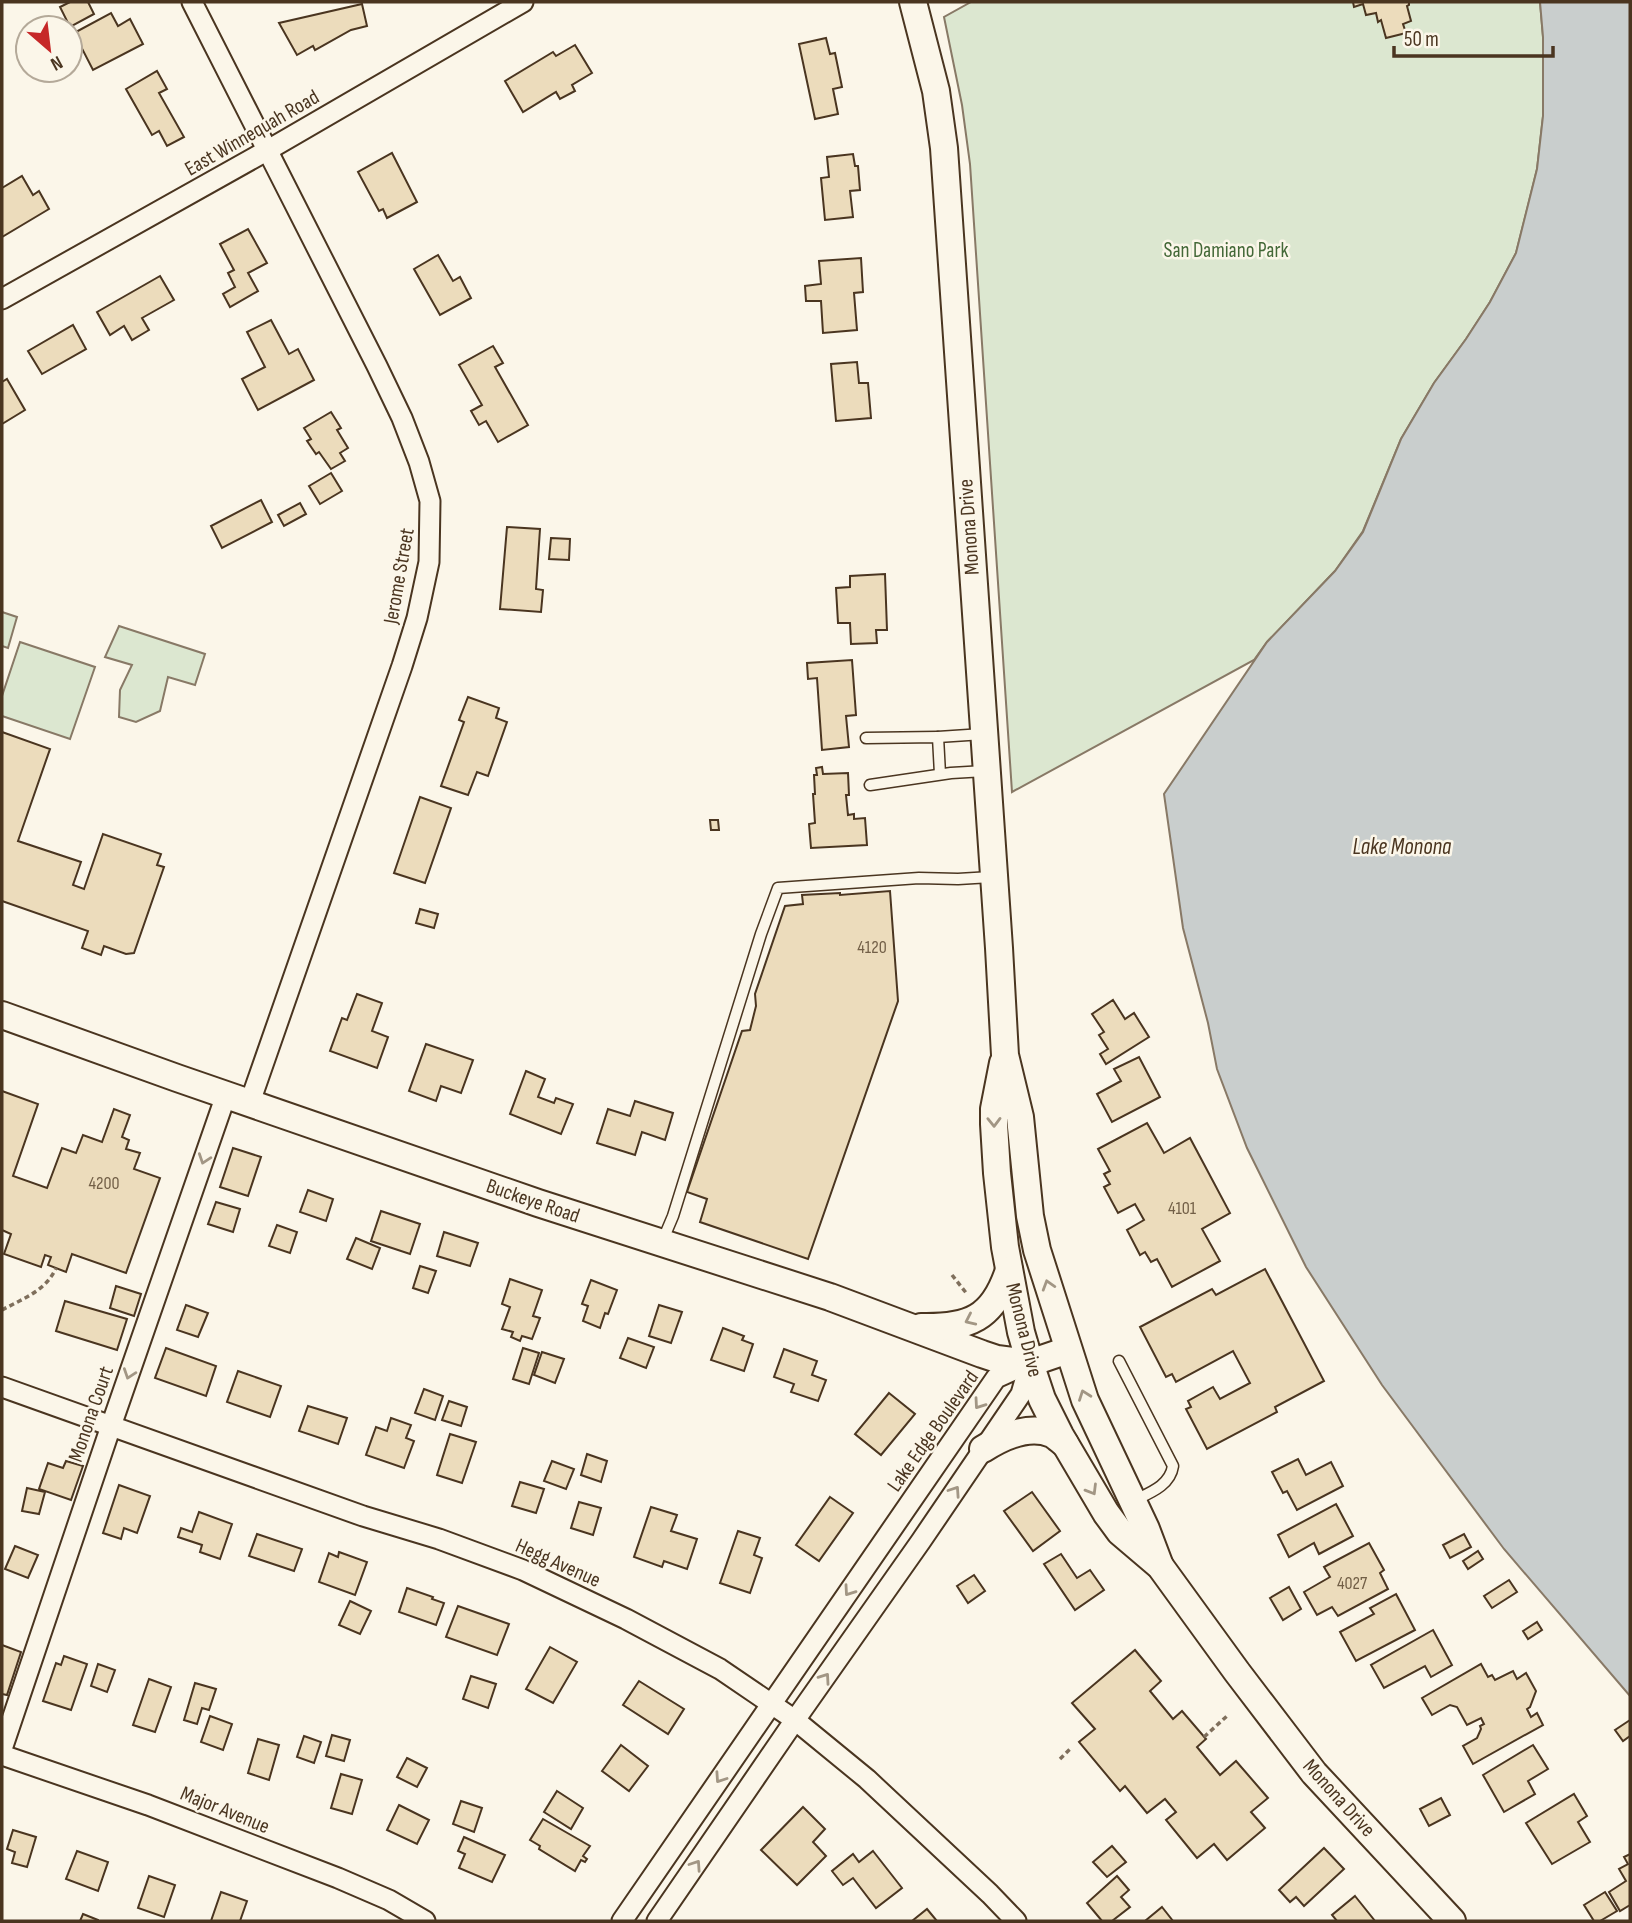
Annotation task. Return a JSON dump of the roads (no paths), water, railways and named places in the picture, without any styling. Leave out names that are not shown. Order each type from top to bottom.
[{"type":"street","name":"Jerome Street","points":[[192,2],[402,418],[419,462],[430,501],[431,520],[429,562],[414,630],[238,1098]]},
{"type":"street","name":"East Winnequah Road","points":[[2,299],[268,150],[523,2]]},
{"type":"street","name":"Monona Drive","points":[[913,2],[936,91],[944,148],[1005,1055],[1020,1118],[1030,1216],[1037,1250],[1091,1416],[1133,1502],[1160,1566]]},
{"type":"street","name":"Buckeye Road","points":[[2,1015],[538,1203],[830,1297],[996,1359],[1030,1363],[1068,1350]]},
{"type":"street","name":"Monona Drive","points":[[1005,1055],[995,1101],[994,1124],[1001,1218],[1009,1270],[1030,1363],[1042,1399],[1065,1444],[1120,1532],[1160,1566],[1314,1773],[1452,1921]]},
{"type":"street","name":"Monona Court","points":[[2,1749],[111,1426],[238,1098]]},
{"type":"street","points":[[905,1327],[940,1328],[965,1324],[978,1318],[995,1302],[1009,1270]]},
{"type":"street","points":[[657,1921],[1021,1394],[1030,1363]]},
{"type":"street","name":"Lake Edge Boulevard","points":[[622,1921],[996,1378],[1030,1363]]},
{"type":"street","name":"Hegg Avenue","points":[[2,1387],[523,1570],[626,1619],[720,1669],[794,1720],[867,1779],[1016,1921]]},
{"type":"street","points":[[984,1449],[1006,1436],[1035,1431],[1052,1434],[1065,1444]]},
{"type":"street","name":"Major Avenue","points":[[2,1755],[148,1805],[338,1878],[389,1900],[425,1921]]},
{"type":"lane","points":[[866,738],[983,734]]},
{"type":"lane","points":[[938,737],[940,774]]},
{"type":"lane","points":[[870,785],[940,774],[986,771]]},
{"type":"lane","points":[[662,1243],[778,888],[919,878],[993,877]]},
{"type":"lane","points":[[1119,1361],[1173,1466],[1170,1477],[1163,1485],[1133,1502]]},
{"type":"water","name":"Lake Monona","points":[[1540,2],[1630,2],[1630,1696],[1504,1549],[1382,1385],[1306,1267],[1247,1148],[1217,1069],[1183,928],[1164,794],[1267,642],[1335,571],[1363,532],[1401,439],[1434,383],[1490,302],[1516,253],[1537,169],[1543,116]]},
{"type":"park label","name":"San Damiano Park","points":[[1226,250]]}]
